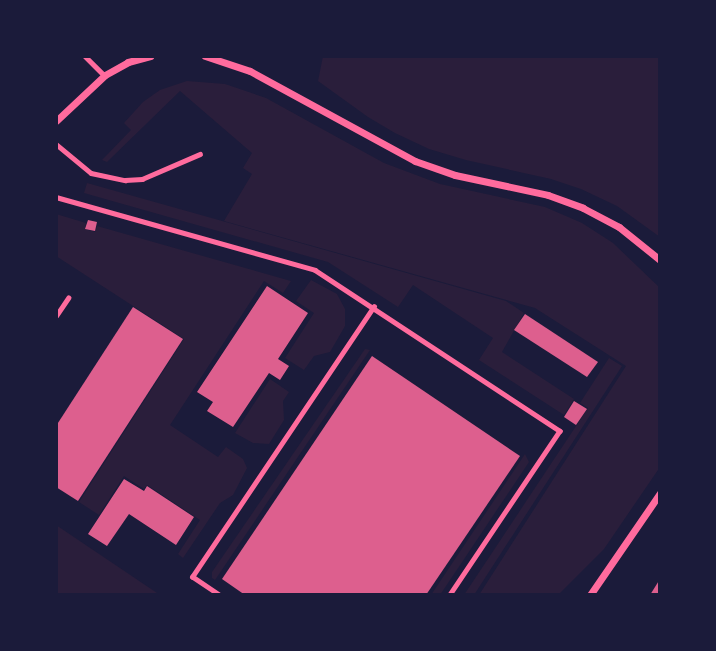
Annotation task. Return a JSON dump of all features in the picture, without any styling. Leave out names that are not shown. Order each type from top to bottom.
[{"type":"street","points":[[56,121],[105,75],[128,62],[150,56]]},
{"type":"street","points":[[205,56],[250,71],[415,161],[455,175],[548,195],[583,208],[619,227],[660,260]]},
{"type":"street","points":[[590,595],[660,493]]},
{"type":"lane","points":[[85,56],[105,75]]},
{"type":"lane","points":[[56,144],[91,173],[125,180],[142,178],[200,154]]},
{"type":"lane","points":[[56,197],[306,267],[374,306],[560,431],[450,595]]},
{"type":"lane","points":[[56,316],[68,298]]},
{"type":"lane","points":[[219,595],[192,577],[374,306]]},
{"type":"shaded area","points":[[323,56],[660,56],[660,237],[617,206],[581,189],[429,149],[395,133],[318,81]]},
{"type":"shaded area","points":[[187,81],[225,84],[266,98],[384,163],[440,184],[545,207],[582,223],[613,243],[660,288],[660,467],[604,549],[558,595],[479,595],[626,366],[535,308],[224,221],[252,174],[243,168],[252,153],[180,91],[107,162],[102,160],[131,130],[124,123],[143,102],[160,90]]},
{"type":"shaded area","points":[[87,183],[506,301],[524,313],[502,352],[574,399],[564,415],[479,360],[493,338],[413,285],[398,307],[328,262],[84,193]]},
{"type":"shaded area","points":[[56,214],[86,223],[85,229],[95,232],[97,226],[291,281],[283,293],[264,281],[170,425],[218,457],[226,447],[243,459],[247,468],[233,495],[220,503],[183,558],[178,554],[200,520],[147,485],[144,489],[124,476],[99,515],[79,502],[184,339],[56,256]]},
{"type":"shaded area","points":[[311,280],[337,294],[345,309],[345,326],[330,352],[314,356],[304,370],[285,358],[314,313],[296,301]]},
{"type":"shaded area","points":[[365,349],[370,350],[215,580],[212,578],[212,572]]},
{"type":"shaded area","points":[[609,358],[622,366],[474,595],[464,595],[588,408],[580,403]]},
{"type":"shaded area","points":[[270,379],[289,392],[283,401],[284,420],[269,444],[253,443],[235,433]]},
{"type":"shaded area","points":[[525,454],[529,462],[440,595],[431,595]]},
{"type":"shaded area","points":[[56,525],[160,595],[56,595]]},
{"type":"building","points":[[88,220],[97,222],[95,231],[85,229]]},
{"type":"building","points":[[267,286],[308,313],[278,359],[289,366],[280,380],[269,373],[233,427],[207,411],[213,402],[197,392]]},
{"type":"building","points":[[133,307],[183,339],[78,501],[56,487],[56,426]]},
{"type":"building","points":[[525,314],[598,362],[587,377],[514,330]]},
{"type":"building","points":[[372,356],[520,456],[426,595],[245,595],[222,579]]},
{"type":"building","points":[[574,401],[587,409],[576,425],[564,417]]},
{"type":"building","points":[[124,479],[144,491],[147,486],[194,517],[176,545],[129,514],[107,546],[88,534]]},
{"type":"building","points":[[660,579],[660,595],[650,595]]}]
